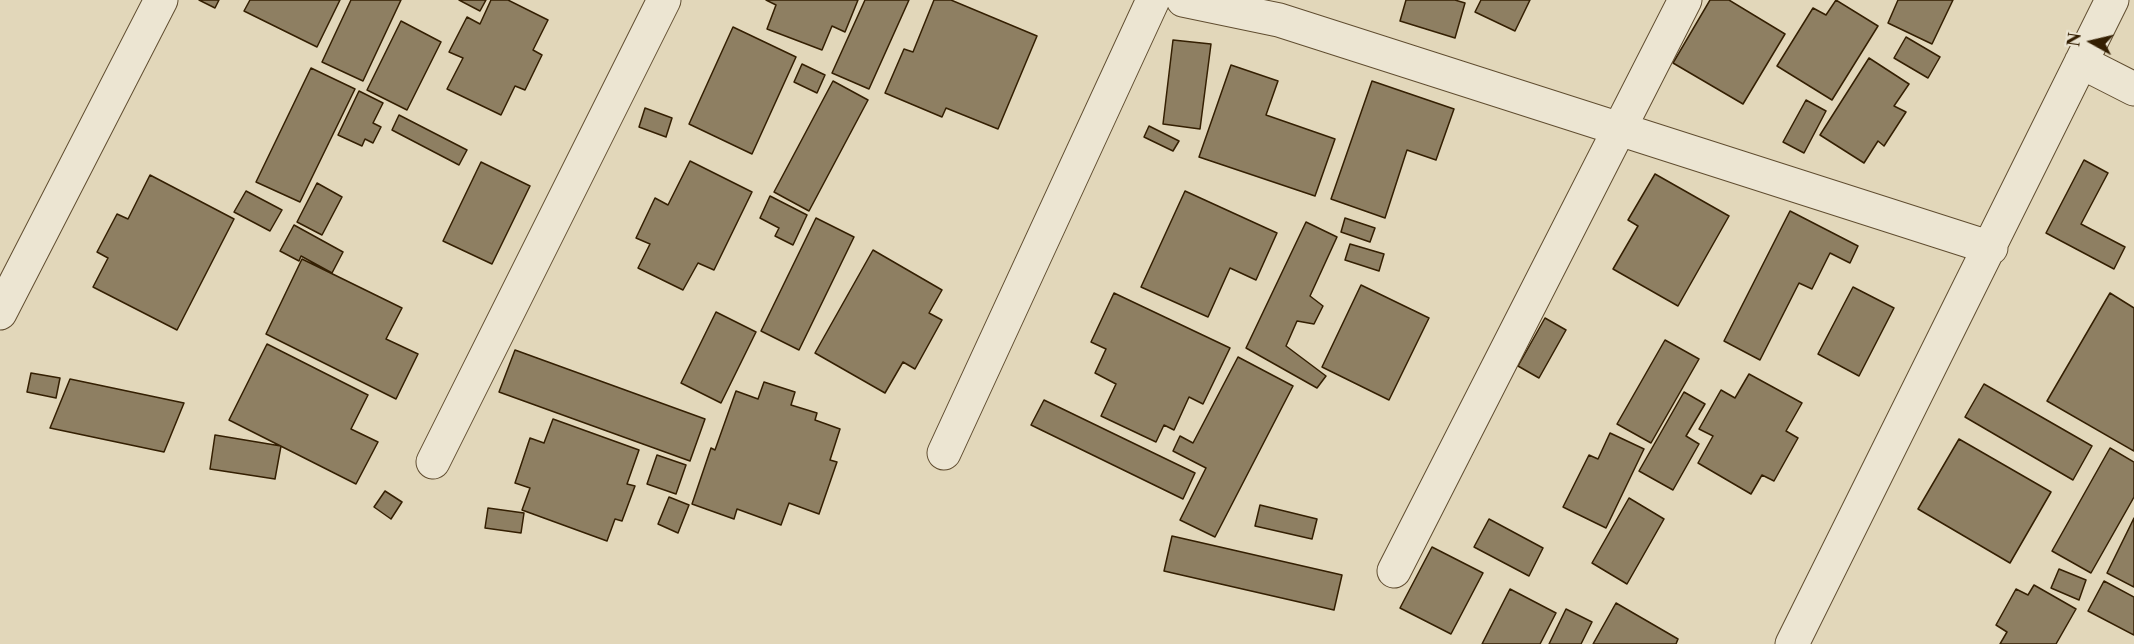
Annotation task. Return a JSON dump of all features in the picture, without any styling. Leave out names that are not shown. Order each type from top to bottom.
[{"type":"street","points":[[0,313],[160,0]]},
{"type":"street","points":[[433,462],[664,0]]},
{"type":"street","points":[[944,453],[1152,0]]},
{"type":"street","points":[[1183,0],[1284,10],[1621,129],[1991,248]]},
{"type":"street","points":[[1394,571],[1685,0]]},
{"type":"street","points":[[1792,644],[1991,248],[2112,0]]},
{"type":"street","points":[[2081,62],[2134,89]]},
{"type":"building","points":[[199,0],[219,0],[215,8]]},
{"type":"building","points":[[250,0],[340,0],[317,47],[244,11]]},
{"type":"building","points":[[351,0],[401,0],[363,81],[322,62]]},
{"type":"building","points":[[459,0],[486,0],[480,11]]},
{"type":"building","points":[[491,0],[508,0],[548,20],[533,50],[542,55],[525,90],[515,86],[501,115],[447,89],[463,58],[449,52],[467,17],[480,24]]},
{"type":"building","points":[[766,0],[858,0],[845,32],[832,26],[822,50],[767,29],[776,5]]},
{"type":"building","points":[[865,0],[909,0],[869,89],[832,73]]},
{"type":"building","points":[[934,0],[951,0],[1037,36],[998,129],[946,108],[942,117],[885,93],[904,49],[913,52]]},
{"type":"building","points":[[1406,0],[1455,0],[1465,3],[1455,38],[1400,21]]},
{"type":"building","points":[[1481,0],[1530,0],[1515,31],[1475,12]]},
{"type":"building","points":[[1710,0],[1729,0],[1785,34],[1743,104],[1673,63]]},
{"type":"building","points":[[1836,0],[1878,26],[1832,100],[1777,66],[1813,8],[1826,15]]},
{"type":"building","points":[[1898,0],[1953,0],[1932,44],[1888,23]]},
{"type":"building","points":[[401,21],[441,42],[407,110],[367,90]]},
{"type":"building","points":[[733,27],[796,57],[752,154],[689,124]]},
{"type":"building","points":[[1906,37],[1940,57],[1928,78],[1894,58]]},
{"type":"building","points":[[1173,40],[1211,44],[1200,129],[1163,124]]},
{"type":"building","points":[[1869,58],[1909,84],[1894,106],[1906,112],[1884,146],[1878,141],[1864,163],[1820,135]]},
{"type":"building","points":[[802,64],[825,75],[817,93],[794,82]]},
{"type":"building","points":[[1231,65],[1278,81],[1266,115],[1335,139],[1315,196],[1199,157]]},
{"type":"building","points":[[311,68],[355,89],[300,202],[256,182]]},
{"type":"building","points":[[833,81],[868,100],[809,211],[774,192]]},
{"type":"building","points":[[1372,81],[1454,109],[1436,160],[1407,150],[1385,218],[1331,199]]},
{"type":"building","points":[[359,91],[383,103],[373,123],[381,127],[373,143],[365,139],[362,146],[338,135]]},
{"type":"building","points":[[1806,100],[1826,111],[1804,153],[1783,142]]},
{"type":"building","points":[[645,108],[672,118],[666,137],[639,127]]},
{"type":"building","points":[[399,115],[467,150],[459,165],[392,130]]},
{"type":"building","points":[[1149,126],[1179,141],[1173,151],[1144,137]]},
{"type":"building","points":[[2084,160],[2108,173],[2081,224],[2125,247],[2114,269],[2046,233]]},
{"type":"building","points":[[690,161],[752,192],[714,270],[698,263],[683,290],[638,268],[650,244],[636,238],[655,198],[668,205]]},
{"type":"building","points":[[481,162],[530,186],[492,264],[443,241]]},
{"type":"building","points":[[1655,174],[1729,216],[1678,306],[1613,269],[1638,226],[1628,220]]},
{"type":"building","points":[[150,175],[234,219],[177,330],[93,287],[108,258],[97,252],[117,214],[128,219]]},
{"type":"building","points":[[317,183],[342,197],[322,235],[297,222]]},
{"type":"building","points":[[246,191],[282,210],[270,231],[234,212]]},
{"type":"building","points":[[1185,191],[1277,233],[1256,280],[1230,268],[1208,317],[1141,287]]},
{"type":"building","points":[[770,196],[807,215],[793,245],[775,236],[779,228],[760,218]]},
{"type":"building","points":[[1790,211],[1858,246],[1850,263],[1830,253],[1812,289],[1799,283],[1760,360],[1724,341]]},
{"type":"building","points":[[816,218],[854,237],[799,350],[761,331]]},
{"type":"building","points":[[1345,218],[1375,228],[1370,242],[1341,232]]},
{"type":"building","points":[[1306,222],[1337,237],[1310,296],[1323,306],[1314,324],[1297,321],[1286,346],[1326,376],[1317,388],[1246,348]]},
{"type":"building","points":[[294,225],[343,252],[332,273],[301,256],[299,261],[280,251]]},
{"type":"building","points":[[1350,244],[1384,254],[1379,271],[1345,260]]},
{"type":"building","points":[[873,250],[942,290],[929,313],[942,320],[915,369],[903,362],[885,393],[815,353]]},
{"type":"building","points":[[302,259],[402,308],[386,339],[418,354],[396,399],[266,334]]},
{"type":"building","points":[[1361,285],[1429,318],[1389,400],[1322,367]]},
{"type":"building","points":[[1853,287],[1894,308],[1859,376],[1818,354]]},
{"type":"building","points":[[1114,293],[1230,348],[1203,404],[1189,397],[1174,430],[1164,425],[1156,442],[1101,416],[1116,384],[1095,373],[1106,349],[1091,342]]},
{"type":"building","points":[[2110,293],[2134,308],[2134,451],[2047,401]]},
{"type":"building","points":[[716,312],[756,332],[721,403],[681,383]]},
{"type":"building","points":[[1545,318],[1566,330],[1539,378],[1518,366]]},
{"type":"building","points":[[1665,340],[1699,359],[1651,443],[1617,424]]},
{"type":"building","points":[[267,344],[368,395],[351,429],[378,442],[356,484],[229,420]]},
{"type":"building","points":[[515,350],[705,419],[690,461],[499,392]]},
{"type":"building","points":[[1238,357],[1293,386],[1215,537],[1180,520],[1206,468],[1173,451],[1180,436],[1193,443]]},
{"type":"building","points":[[31,373],[60,378],[56,398],[27,392]]},
{"type":"building","points":[[1749,374],[1802,403],[1786,431],[1798,438],[1774,481],[1762,475],[1751,494],[1698,463],[1713,436],[1699,429],[1721,390],[1735,398]]},
{"type":"building","points":[[70,379],[184,403],[164,452],[50,428]]},
{"type":"building","points":[[764,382],[795,392],[791,405],[817,413],[815,420],[840,429],[830,460],[837,462],[819,514],[789,503],[781,525],[737,509],[734,519],[692,504],[711,448],[715,450],[736,391],[758,399]]},
{"type":"building","points":[[1984,384],[2092,446],[2073,480],[1965,417]]},
{"type":"building","points":[[1684,392],[1705,404],[1686,436],[1699,444],[1673,490],[1639,471]]},
{"type":"building","points":[[1044,400],[1195,473],[1183,499],[1031,425]]},
{"type":"building","points":[[553,419],[639,450],[627,484],[635,486],[622,521],[615,519],[607,541],[522,510],[530,488],[515,483],[530,438],[544,443]]},
{"type":"building","points":[[1610,433],[1644,449],[1606,528],[1563,507],[1589,455],[1598,459]]},
{"type":"building","points":[[215,435],[281,446],[275,479],[210,469]]},
{"type":"building","points":[[1959,439],[2051,492],[2010,563],[1918,509]]},
{"type":"building","points":[[2110,448],[2134,462],[2134,497],[2091,573],[2052,551]]},
{"type":"building","points":[[657,455],[686,465],[676,494],[647,484]]},
{"type":"building","points":[[385,491],[402,502],[391,519],[374,507]]},
{"type":"building","points":[[669,497],[689,505],[678,533],[658,524]]},
{"type":"building","points":[[1629,498],[1664,519],[1627,584],[1592,563]]},
{"type":"building","points":[[1260,505],[1317,519],[1312,539],[1255,526]]},
{"type":"building","points":[[488,508],[524,513],[521,533],[485,528]]},
{"type":"building","points":[[2134,518],[2134,587],[2107,573]]},
{"type":"building","points":[[1489,519],[1543,548],[1529,576],[1474,547]]},
{"type":"building","points":[[1172,536],[1342,575],[1334,610],[1164,571]]},
{"type":"building","points":[[1432,547],[1483,573],[1451,634],[1400,608]]},
{"type":"building","points":[[2059,569],[2086,580],[2079,600],[2051,588]]},
{"type":"building","points":[[2104,581],[2134,597],[2134,635],[2088,611]]},
{"type":"building","points":[[2034,585],[2076,609],[2056,644],[2000,644],[2007,632],[1996,625],[2016,589],[2028,595]]},
{"type":"building","points":[[1510,589],[1556,613],[1540,644],[1482,644]]},
{"type":"building","points":[[1616,603],[1678,639],[1676,644],[1593,644]]},
{"type":"building","points":[[1566,609],[1592,622],[1581,644],[1549,644]]}]
